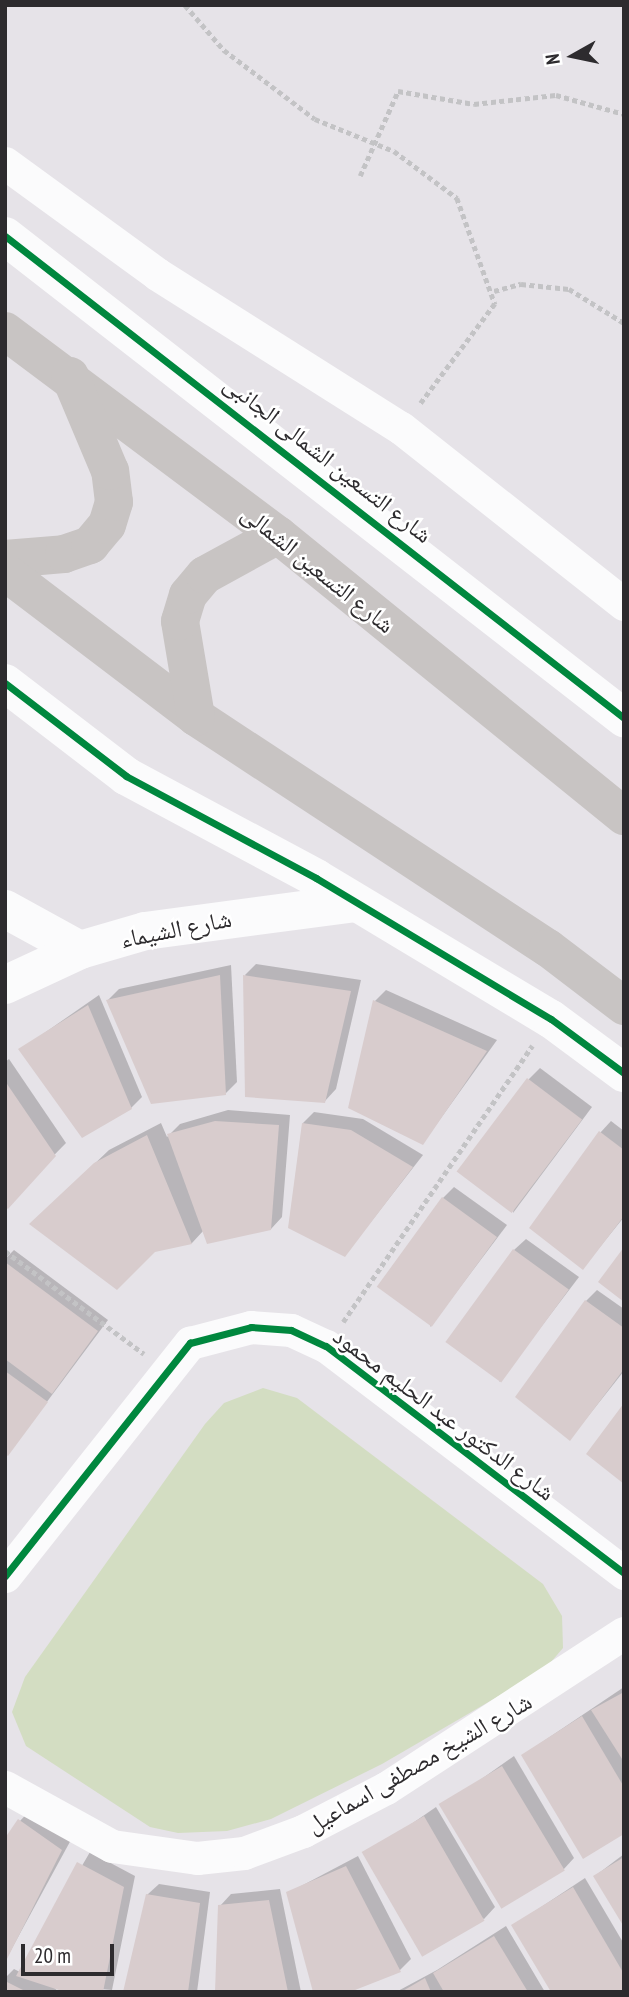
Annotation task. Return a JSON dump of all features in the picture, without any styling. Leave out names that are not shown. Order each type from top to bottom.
[{"type":"main road","name":"شارع التسعين الشمالى","points":[[5,331],[69,375],[278,535],[624,816]]},
{"type":"main road","points":[[5,559],[64,554],[90,545],[107,525],[114,502],[110,471],[69,375]]},
{"type":"main road","points":[[196,717],[180,621],[188,595],[214,569],[278,535]]},
{"type":"main road","points":[[5,572],[196,717],[548,948],[624,1006]]},
{"type":"street","points":[[5,163],[157,274],[401,428],[624,604]]},
{"type":"street","name":"شارع التسعين الشمالى الجانبى","points":[[5,236],[624,718]]},
{"type":"street","points":[[5,682],[126,776],[356,903],[551,1019],[624,1073]]},
{"type":"street","name":"شارع الشيماء","points":[[5,985],[79,950],[145,931],[356,903]]},
{"type":"street","points":[[5,909],[79,950]]},
{"type":"street","name":"شارع الدكتور عبد الحليم محمود","points":[[5,1576],[164,1369],[190,1343],[223,1331],[291,1330],[327,1346],[624,1573]]},
{"type":"street","name":"شارع الشيخ مصطفى اسماعيل","points":[[5,1787],[112,1846],[197,1858],[244,1853],[303,1831],[386,1788],[624,1633]]},
{"type":"path","points":[[185,5],[224,50],[316,119],[373,142],[431,174],[457,198],[494,292],[486,319],[401,428]]},
{"type":"path","points":[[360,176],[392,97],[407,89],[474,104],[556,95],[624,114]]},
{"type":"path","points":[[494,292],[521,284],[569,289],[624,323]]},
{"type":"path","points":[[327,1346],[551,1019]]},
{"type":"path","points":[[5,1251],[164,1369]]},
{"type":"green space","points":[[263,1388],[297,1398],[543,1584],[562,1616],[563,1648],[545,1669],[382,1764],[271,1819],[227,1831],[178,1833],[150,1827],[26,1746],[12,1712],[25,1677],[205,1424],[224,1403]]},
{"type":"building","points":[[220,975],[226,1095],[151,1104],[106,1000]]},
{"type":"building","points":[[243,975],[351,991],[325,1103],[245,1097]]},
{"type":"building","points":[[373,1000],[487,1051],[423,1145],[348,1108]]},
{"type":"building","points":[[88,1005],[132,1109],[82,1138],[18,1049]]},
{"type":"building","points":[[527,1078],[582,1120],[512,1213],[457,1171]]},
{"type":"building","points":[[5,1081],[56,1156],[8,1209],[5,1207]]},
{"type":"building","points":[[215,1121],[279,1125],[271,1230],[207,1244],[167,1134]]},
{"type":"building","points":[[302,1123],[351,1130],[413,1167],[345,1257],[288,1228]]},
{"type":"building","points":[[599,1131],[624,1150],[624,1216],[583,1270],[529,1228]]},
{"type":"building","points":[[147,1135],[192,1244],[155,1252],[117,1290],[29,1224],[94,1163]]},
{"type":"building","points":[[442,1197],[497,1237],[432,1327],[377,1287]]},
{"type":"building","points":[[624,1247],[624,1302],[598,1282]]},
{"type":"building","points":[[513,1249],[569,1290],[501,1383],[445,1342]]},
{"type":"building","points":[[5,1262],[98,1331],[52,1394],[5,1359]]},
{"type":"building","points":[[585,1300],[624,1328],[624,1369],[570,1441],[515,1397]]},
{"type":"building","points":[[5,1371],[48,1402],[8,1456],[5,1454]]},
{"type":"building","points":[[624,1403],[624,1484],[586,1454]]},
{"type":"building","points":[[624,1692],[624,1762],[591,1710]]},
{"type":"building","points":[[582,1716],[624,1787],[624,1834],[583,1859],[521,1755]]},
{"type":"building","points":[[502,1766],[565,1871],[501,1909],[439,1804]]},
{"type":"building","points":[[424,1816],[484,1921],[422,1957],[362,1852]]},
{"type":"building","points":[[18,1819],[62,1850],[5,1963],[5,1838]]},
{"type":"building","points":[[624,1857],[624,1927],[593,1876]]},
{"type":"building","points":[[77,1862],[124,1887],[103,1992],[65,1992],[16,1976]]},
{"type":"building","points":[[346,1866],[401,1972],[350,1992],[313,1992],[286,1892]]},
{"type":"building","points":[[573,1887],[624,1974],[624,1992],[551,1992],[511,1925]]},
{"type":"building","points":[[146,1894],[200,1903],[188,1992],[123,1992]]},
{"type":"building","points":[[269,1900],[288,1992],[215,1992],[218,1905]]},
{"type":"building","points":[[494,1936],[528,1992],[444,1992],[433,1973]]},
{"type":"building","points":[[425,1978],[431,1992],[401,1992]]},
{"type":"building","points":[[5,1981],[27,1992],[5,1992]]},
{"type":"cycle path","points":[[5,236],[624,718]]},
{"type":"cycle path","points":[[5,683],[126,776],[316,878],[551,1019],[624,1073]]},
{"type":"cycle path","points":[[5,1576],[190,1343],[251,1327],[291,1330],[326,1346],[624,1573]]}]
